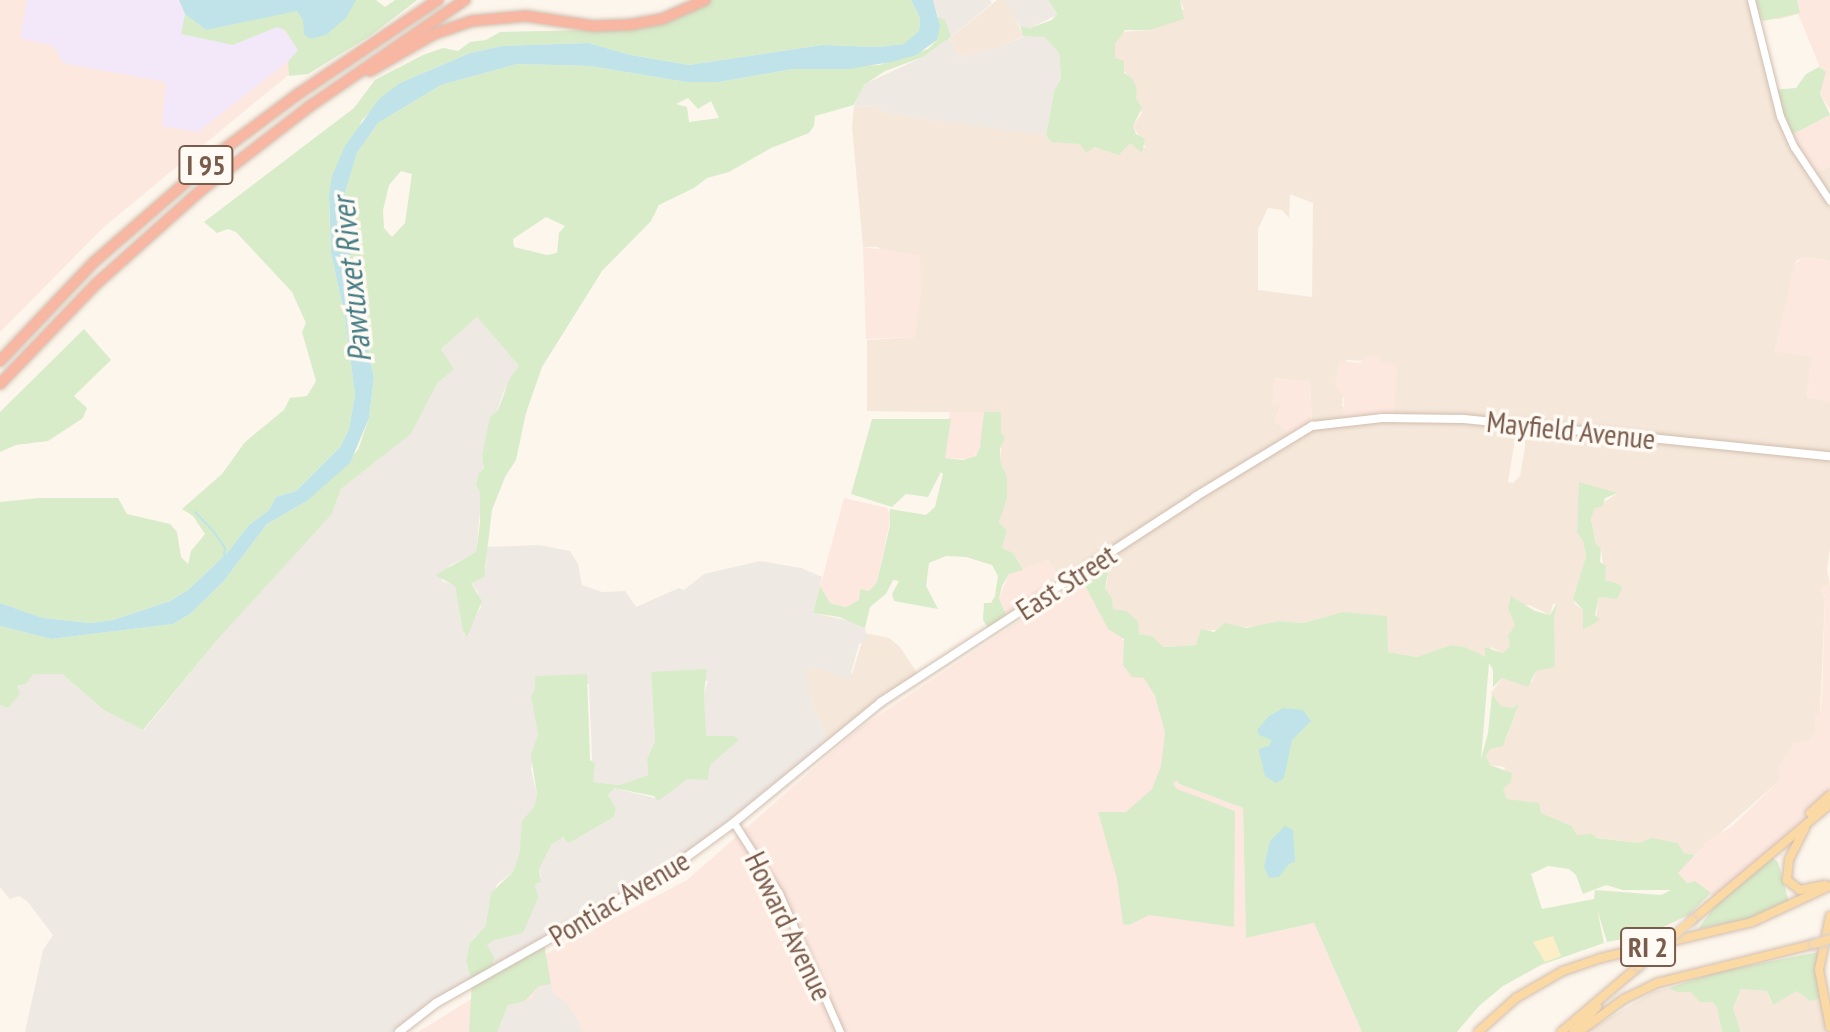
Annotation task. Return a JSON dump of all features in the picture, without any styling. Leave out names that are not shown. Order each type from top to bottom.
[{"type":"highway","name":"I 95","points":[[0,361],[94,262],[211,160],[298,94],[438,0]]},
{"type":"highway","name":"I 95","points":[[0,384],[67,313],[147,237],[221,174],[310,106],[465,0]]},
{"type":"highway","points":[[310,106],[434,34],[462,23],[518,16],[593,26],[628,25],[672,16],[705,0]]},
{"type":"main road","name":"Mayfield Avenue","points":[[1312,426],[1383,418],[1463,419],[1830,456]]},
{"type":"main road","name":"East Street","points":[[825,745],[881,702],[1151,525],[1312,426]]},
{"type":"main road","name":"Pontiac Avenue","points":[[399,1032],[436,1003],[651,882],[734,823],[825,745]]},
{"type":"main road","points":[[1829,798],[1793,849],[1786,877],[1790,886],[1800,890],[1830,885]]},
{"type":"main road","points":[[1766,856],[1829,798]]},
{"type":"main road","points":[[1561,1032],[1812,818]]},
{"type":"main road","name":"RI 2","points":[[1478,1032],[1516,998],[1563,971],[1752,922],[1830,885]]},
{"type":"main road","points":[[1830,916],[1819,970],[1830,1027]]},
{"type":"main road","name":"RI 2","points":[[1579,1032],[1624,999],[1657,983],[1830,939]]},
{"type":"main road","points":[[1573,1032],[1615,987]]},
{"type":"street","points":[[1751,0],[1780,116],[1794,147],[1830,201]]},
{"type":"street","name":"Howard Avenue","points":[[734,823],[779,893],[840,1032]]},
{"type":"shaded area","points":[[0,0],[179,0],[185,14],[271,16],[315,53],[105,226],[0,332]]},
{"type":"shaded area","points":[[27,0],[179,0],[185,14],[185,31],[281,26],[300,52],[198,132],[162,126],[166,82],[63,63],[54,46],[20,38]]},
{"type":"shaded area","points":[[933,0],[990,0],[992,3],[951,37],[938,17]]},
{"type":"shaded area","points":[[997,0],[1005,0],[1011,7],[1023,36],[1001,47],[960,57],[950,38]]},
{"type":"shaded area","points":[[1005,0],[1048,0],[1057,15],[1030,28],[1020,26]]},
{"type":"shaded area","points":[[1180,0],[1797,0],[1798,14],[1780,19],[1755,20],[1780,116],[1813,175],[1830,166],[1830,261],[1803,257],[1796,261],[1775,351],[1812,356],[1807,397],[1830,402],[1830,548],[1827,570],[1830,583],[1821,588],[1825,598],[1820,715],[1815,714],[1815,733],[1809,741],[1794,744],[1779,781],[1695,855],[1684,853],[1678,843],[1669,841],[1639,843],[1577,835],[1572,826],[1541,813],[1536,804],[1507,799],[1502,789],[1505,767],[1490,765],[1486,756],[1490,749],[1505,742],[1519,704],[1512,708],[1501,706],[1491,693],[1502,678],[1532,682],[1536,671],[1545,667],[1556,604],[1553,604],[1550,615],[1529,605],[1508,607],[1515,625],[1510,646],[1503,653],[1491,647],[1489,659],[1465,647],[1451,645],[1418,657],[1388,652],[1386,616],[1336,614],[1303,623],[1279,621],[1268,625],[1204,631],[1196,645],[1162,647],[1152,636],[1139,634],[1127,612],[1113,609],[1105,589],[1108,578],[1100,561],[1063,584],[1048,560],[1023,570],[1002,548],[1007,530],[999,522],[1007,476],[1001,464],[1001,413],[867,411],[867,340],[914,337],[920,293],[878,247],[863,247],[852,127],[854,107],[875,106],[884,112],[930,120],[1019,130],[1046,135],[1051,142],[1068,141],[1112,152],[1130,143],[1146,148],[1133,126],[1142,113],[1135,95],[1137,89],[1115,58],[1115,44],[1121,32],[1150,30],[1184,9]],"holes":[[[1290,194],[1313,203],[1312,297],[1258,290],[1258,229],[1268,208],[1282,210],[1289,218]],[[1346,360],[1366,361],[1396,372],[1394,409],[1342,407]],[[1274,378],[1310,382],[1312,426],[1280,424],[1275,420],[1281,404]],[[1515,440],[1525,440],[1520,476],[1513,483],[1508,482]],[[1580,483],[1618,493],[1595,508],[1591,519],[1596,544],[1601,548],[1605,580],[1619,584],[1614,598],[1599,597],[1596,618],[1584,630],[1583,610],[1575,604],[1586,557],[1583,541],[1577,533]]]},
{"type":"shaded area","points":[[1797,0],[1830,0],[1830,110],[1820,93],[1819,65],[1798,14]]},
{"type":"shaded area","points":[[1029,34],[1044,37],[1059,53],[1061,77],[1054,91],[1046,135],[930,120],[884,112],[875,106],[854,107],[861,88],[867,83],[923,57],[950,38],[960,57],[1000,47]]},
{"type":"shaded area","points":[[1830,115],[1830,166],[1813,175],[1789,136]]},
{"type":"shaded area","points":[[863,247],[920,255],[921,294],[915,337],[866,339]]},
{"type":"shaded area","points":[[1802,257],[1830,261],[1830,402],[1807,397],[1812,356],[1775,352],[1794,266]]},
{"type":"shaded area","points":[[477,317],[519,366],[503,393],[482,456],[484,469],[476,553],[450,565],[441,581],[455,585],[464,635],[481,607],[478,592],[471,583],[486,567],[487,547],[539,545],[570,551],[578,564],[582,585],[602,592],[625,591],[636,607],[679,588],[684,590],[704,574],[760,561],[801,568],[822,577],[813,613],[859,623],[865,628],[867,641],[859,644],[849,680],[816,667],[806,670],[811,702],[828,742],[685,855],[491,972],[487,945],[522,933],[537,898],[535,884],[541,876],[539,870],[552,844],[564,837],[571,842],[614,817],[616,808],[608,795],[613,788],[659,799],[689,779],[710,772],[710,764],[734,736],[705,736],[704,693],[708,681],[651,672],[655,741],[647,759],[648,775],[620,785],[593,782],[589,684],[535,688],[534,711],[538,735],[531,770],[537,795],[534,808],[522,826],[519,855],[513,872],[497,884],[486,925],[473,939],[466,962],[472,982],[398,1032],[25,1032],[43,950],[53,935],[27,901],[19,896],[10,899],[0,887],[0,705],[8,708],[19,694],[17,686],[26,684],[34,674],[62,674],[105,711],[144,730],[219,638],[330,515],[341,489],[411,434],[437,384],[454,369],[441,349]]},
{"type":"shaded area","points":[[1368,355],[1379,358],[1380,362],[1397,365],[1394,418],[1343,420],[1344,398],[1335,384],[1340,361],[1360,363]]},
{"type":"shaded area","points":[[1274,378],[1310,382],[1312,426],[1291,437],[1275,421],[1280,405],[1272,404]]},
{"type":"shaded area","points":[[950,412],[984,412],[982,441],[977,454],[970,459],[944,458]]},
{"type":"shaded area","points":[[844,498],[887,508],[891,515],[877,582],[869,591],[860,590],[859,600],[846,607],[830,603],[820,587]]},
{"type":"shaded area","points":[[1048,560],[1063,584],[1008,620],[999,598],[1009,574]]},
{"type":"shaded area","points":[[1087,576],[1155,696],[1179,784],[1243,808],[1246,938],[1314,923],[1362,1032],[418,1032],[534,960],[687,880],[860,728]]},
{"type":"shaded area","points":[[1830,583],[1830,801],[1718,901],[1696,882],[1687,883],[1677,873],[1703,848],[1705,842],[1731,827],[1779,781],[1779,767],[1794,744],[1809,741],[1815,733],[1815,714],[1820,714],[1822,697],[1825,598],[1821,587]]},
{"type":"shaded area","points":[[865,633],[889,638],[900,647],[920,677],[828,742],[811,702],[805,670],[816,667],[852,674]]},
{"type":"shaded area","points":[[551,984],[553,993],[567,1003],[579,1022],[580,1030],[586,1032],[497,1032],[508,1005],[532,998],[539,986]]},
{"type":"shaded area","points":[[1669,988],[1691,992],[1717,1006],[1722,1032],[1585,1032],[1655,991]]},
{"type":"shaded area","points":[[1741,989],[1767,991],[1772,1004],[1797,991],[1822,998],[1830,1032],[1741,1032],[1733,1008]]},
{"type":"green space","points":[[300,0],[376,0],[385,7],[395,0],[417,0],[370,36],[308,74],[289,76],[288,62],[298,50],[285,30],[277,27],[233,45],[181,34],[185,14],[206,30],[289,11]]},
{"type":"green space","points":[[711,0],[911,0],[920,18],[919,31],[905,44],[877,47],[822,45],[689,65],[631,55],[588,43],[502,46],[470,53],[400,83],[362,120],[329,202],[331,253],[345,317],[355,395],[349,429],[340,447],[296,491],[276,497],[269,510],[249,525],[227,553],[188,590],[170,601],[113,620],[91,623],[43,618],[0,603],[0,502],[39,498],[118,498],[127,514],[170,524],[177,532],[181,557],[188,564],[191,551],[205,534],[193,516],[182,509],[222,474],[245,442],[284,410],[290,398],[307,396],[316,381],[302,332],[306,323],[292,292],[236,232],[228,229],[217,233],[204,222],[354,108],[375,80],[423,55],[443,48],[458,51],[470,42],[486,40],[500,32],[592,30],[702,6]]},
{"type":"green space","points":[[1048,0],[1180,0],[1184,19],[1150,30],[1125,30],[1115,44],[1115,58],[1124,61],[1124,73],[1132,78],[1137,89],[1136,98],[1142,108],[1133,126],[1136,134],[1145,139],[1142,153],[1130,143],[1119,155],[1094,147],[1086,153],[1080,144],[1051,142],[1046,135],[1054,91],[1061,78],[1059,53],[1044,37],[1023,36],[1020,26],[1030,28],[1052,20],[1057,14]]},
{"type":"green space","points":[[1756,0],[1797,0],[1800,13],[1763,21]]},
{"type":"green space","points":[[938,17],[945,20],[951,37],[923,57],[885,71],[864,85],[854,105],[815,116],[809,133],[771,148],[729,172],[707,178],[659,205],[651,221],[602,271],[542,367],[526,413],[516,460],[505,477],[492,510],[484,577],[471,583],[482,601],[467,637],[463,631],[455,586],[435,575],[476,552],[480,492],[476,485],[479,473],[484,469],[482,456],[490,417],[498,410],[510,378],[519,366],[477,317],[441,349],[454,369],[437,384],[411,434],[341,489],[331,515],[219,638],[143,730],[105,711],[62,674],[34,674],[26,684],[17,686],[20,694],[8,708],[0,705],[0,626],[51,639],[173,624],[190,614],[223,582],[267,524],[307,501],[358,450],[369,418],[374,378],[341,206],[357,153],[378,123],[441,85],[517,64],[590,66],[686,82],[719,82],[793,69],[879,65],[928,49],[937,40]],"holes":[[[688,98],[698,109],[711,101],[719,118],[689,122],[687,107],[676,104]],[[401,171],[412,174],[405,223],[392,237],[384,228],[383,210],[389,185]],[[546,217],[565,226],[559,233],[557,253],[547,255],[514,247],[513,239]]]},
{"type":"green space","points":[[1819,67],[1826,72],[1820,93],[1830,115],[1789,136],[1773,90],[1796,88],[1806,74]]},
{"type":"green space","points":[[84,329],[111,360],[74,396],[87,408],[83,418],[48,441],[16,445],[0,452],[0,412]]},
{"type":"green space","points":[[984,412],[1001,412],[1001,433],[1005,437],[1000,449],[1001,464],[1007,476],[1007,498],[999,522],[1007,530],[1002,548],[1013,553],[1023,570],[1009,574],[1002,586],[999,598],[1008,620],[990,631],[983,620],[984,603],[991,603],[995,596],[998,576],[992,565],[966,557],[946,556],[929,563],[926,586],[938,609],[894,601],[892,594],[899,581],[893,580],[886,594],[870,607],[865,628],[839,617],[813,613],[820,586],[830,603],[846,607],[859,600],[860,589],[869,591],[877,582],[890,525],[890,509],[926,515],[935,507],[941,472],[928,497],[906,494],[892,507],[851,494],[872,419],[951,419],[945,458],[963,460],[976,456],[980,447]]},
{"type":"green space","points":[[1579,482],[1618,493],[1605,498],[1603,506],[1595,508],[1591,519],[1596,544],[1601,548],[1600,562],[1606,566],[1605,580],[1619,584],[1622,589],[1617,599],[1599,597],[1595,615],[1600,620],[1583,630],[1583,610],[1573,599],[1586,557],[1583,541],[1577,533]]},
{"type":"green space","points":[[1100,560],[1108,572],[1105,589],[1112,598],[1113,609],[1127,611],[1138,622],[1139,634],[1152,636],[1163,647],[1196,645],[1201,629],[1214,632],[1225,623],[1246,628],[1279,621],[1303,623],[1343,612],[1387,616],[1388,652],[1417,657],[1451,645],[1465,647],[1486,657],[1484,647],[1503,653],[1510,646],[1508,636],[1515,625],[1508,608],[1511,596],[1535,611],[1550,615],[1557,603],[1554,618],[1555,667],[1536,671],[1528,687],[1502,678],[1493,687],[1493,670],[1489,663],[1481,759],[1488,733],[1492,694],[1501,706],[1512,708],[1519,704],[1503,746],[1490,749],[1486,756],[1490,765],[1512,773],[1511,782],[1503,789],[1507,799],[1539,803],[1541,813],[1572,826],[1577,835],[1592,834],[1597,838],[1639,843],[1652,838],[1678,843],[1684,853],[1695,855],[1678,873],[1687,883],[1695,881],[1711,893],[1690,914],[1649,934],[1607,942],[1597,909],[1604,943],[1541,965],[1503,986],[1479,1006],[1457,1032],[1362,1032],[1314,923],[1246,938],[1243,808],[1179,784],[1177,780],[1173,784],[1177,789],[1235,811],[1234,927],[1149,915],[1129,925],[1123,924],[1117,879],[1098,812],[1126,812],[1152,789],[1161,766],[1165,733],[1155,696],[1144,678],[1132,677],[1123,665],[1124,639],[1108,629],[1079,574]],"holes":[[[1548,866],[1569,869],[1576,875],[1583,894],[1606,885],[1623,890],[1671,890],[1661,895],[1595,890],[1594,899],[1542,909],[1531,874]]]},
{"type":"green space","points":[[707,669],[704,693],[706,736],[734,736],[739,740],[711,764],[707,780],[688,779],[658,801],[654,796],[614,788],[608,795],[616,808],[614,817],[571,842],[566,842],[564,837],[552,844],[539,870],[541,882],[535,884],[538,898],[523,933],[487,945],[494,957],[491,971],[544,943],[551,984],[539,986],[525,1001],[508,1005],[497,1032],[469,1032],[472,982],[466,962],[470,943],[486,925],[491,893],[513,872],[519,855],[522,821],[534,807],[537,795],[531,755],[538,735],[531,696],[535,676],[587,674],[590,760],[595,763],[593,782],[620,785],[648,775],[647,759],[655,741],[651,672]]},
{"type":"green space","points":[[1770,856],[1778,862],[1789,902],[1768,915],[1698,929],[1718,901]]},
{"type":"green space","points":[[1819,952],[1822,998],[1810,1001],[1797,991],[1773,1005],[1767,991],[1741,989],[1733,1008],[1741,1032],[1722,1032],[1717,1007],[1712,1002],[1700,1002],[1691,992],[1677,992],[1669,988],[1720,971]]},
{"type":"sand","points":[[1553,936],[1561,956],[1545,962],[1533,942]]},
{"type":"water","points":[[179,0],[356,0],[346,18],[326,35],[310,39],[304,34],[303,20],[297,11],[206,30],[185,14]]},
{"type":"water","name":"Pawtuxet River","points":[[911,0],[933,0],[940,26],[937,40],[916,55],[891,62],[848,69],[793,69],[719,82],[686,82],[590,66],[517,64],[441,85],[378,123],[357,153],[341,206],[374,378],[369,418],[350,463],[307,501],[267,524],[223,582],[190,614],[173,624],[51,639],[0,626],[0,603],[43,618],[91,623],[113,620],[170,601],[188,590],[227,553],[249,525],[269,510],[276,497],[296,491],[340,447],[349,429],[355,395],[345,317],[331,253],[329,195],[332,176],[345,146],[379,99],[400,83],[470,53],[502,46],[588,43],[631,55],[689,65],[822,45],[877,47],[904,44],[919,31],[920,18]]},
{"type":"water","points":[[1283,708],[1303,710],[1311,721],[1292,740],[1284,778],[1276,783],[1265,776],[1259,752],[1272,740],[1259,735],[1257,730],[1269,716]]},
{"type":"water","points":[[1285,826],[1293,830],[1295,862],[1289,864],[1279,877],[1269,878],[1264,867],[1270,841]]},
{"type":"waterway","points":[[195,512],[225,548],[224,556]]}]
